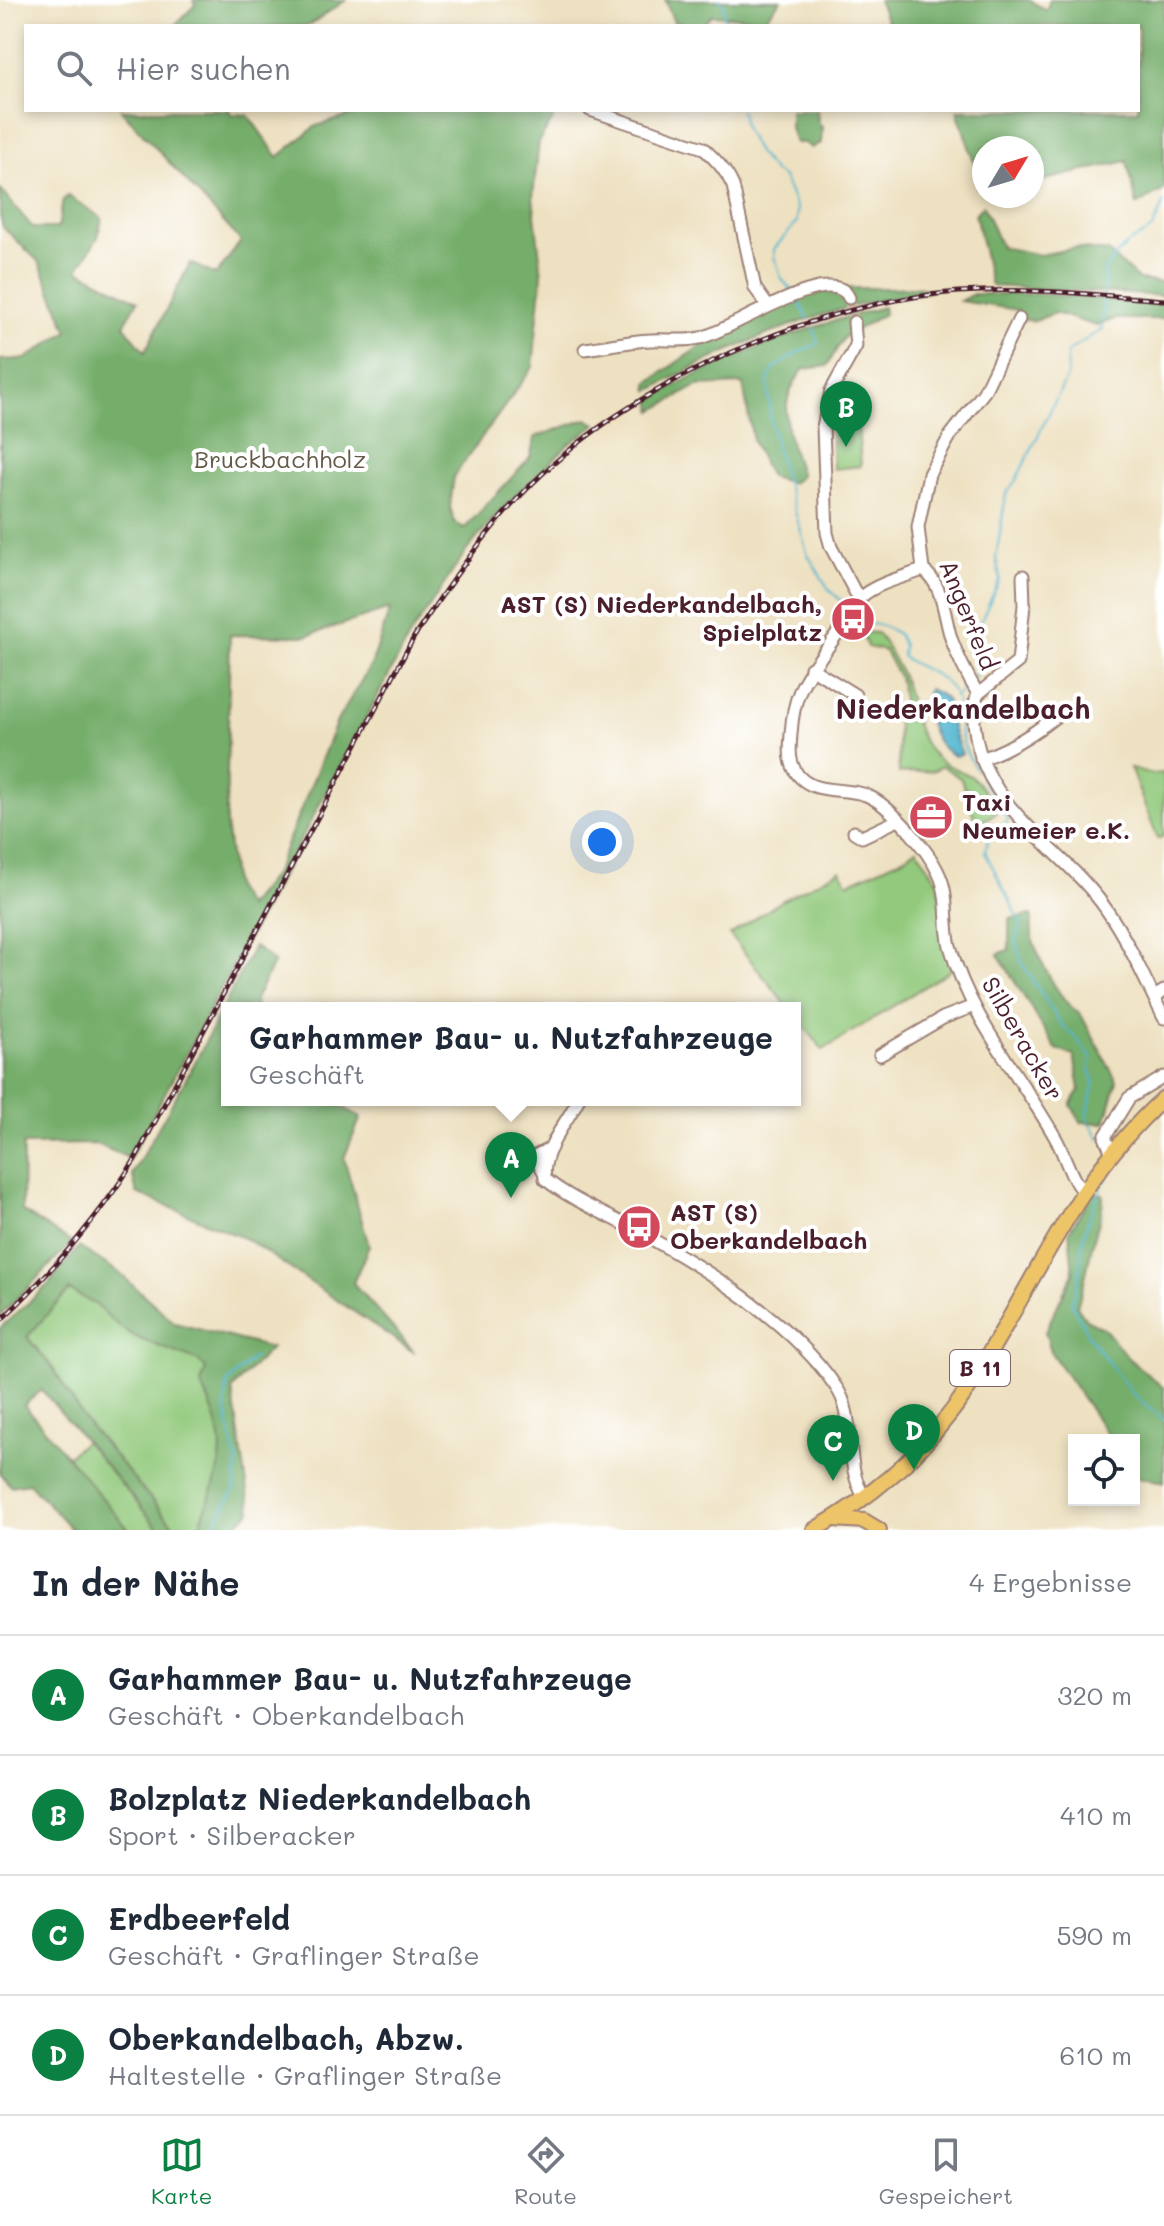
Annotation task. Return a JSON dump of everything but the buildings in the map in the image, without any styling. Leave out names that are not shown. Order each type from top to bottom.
[{"type":"main road","name":"B 11","points":[[814,1530],[865,1498],[909,1459],[951,1413],[977,1375],[1082,1191],[1111,1151],[1164,1098]]},
{"type":"main road","points":[[865,1498],[879,1530]]},
{"type":"main road","points":[[832,1519],[864,1521],[879,1530]]},
{"type":"street","points":[[596,112],[703,148],[715,158],[733,186],[755,288],[767,305]]},
{"type":"street","points":[[585,349],[650,340],[704,338],[767,305],[825,287],[839,286],[846,290],[849,298]]},
{"type":"street","name":"Angerfeld","points":[[978,694],[962,667],[936,584],[923,570],[918,527],[929,474],[950,436],[984,392],[1019,319]]},
{"type":"street","points":[[854,322],[856,346],[831,391],[823,427],[827,533],[831,547],[860,597],[923,570]]},
{"type":"street","name":"Angerfeld","points":[[1023,576],[1024,605],[1018,662],[978,694],[974,704],[974,729],[981,759],[998,792],[1016,814],[1106,908],[1159,994],[1164,1018]]},
{"type":"street","name":"Silberacker","points":[[860,597],[800,685],[792,712],[790,754],[793,766],[810,785],[866,796],[879,802],[898,820],[937,870],[943,884],[950,944],[974,1006],[995,1045],[1057,1139],[1082,1191]]},
{"type":"street","points":[[811,668],[855,695]]},
{"type":"street","points":[[981,759],[1001,752],[1059,714]]},
{"type":"street","points":[[854,832],[862,837],[898,820]]},
{"type":"street","points":[[880,1055],[943,1018],[974,1006]]},
{"type":"street","points":[[1111,1151],[1105,1137],[1129,1098],[1164,1077]]},
{"type":"street","points":[[575,1106],[551,1148],[535,1156],[545,1179],[563,1193],[642,1233],[735,1289],[800,1345],[838,1388],[846,1411],[852,1470],[865,1498]]},
{"type":"green space","points":[[193,0],[346,0],[311,24],[176,24],[195,5]]},
{"type":"green space","points":[[665,0],[781,0],[765,19],[712,15],[704,24],[674,22]]},
{"type":"green space","points":[[878,0],[1029,0],[1046,10],[1050,0],[1164,0],[1164,190],[1137,205],[1127,161],[1044,180],[1044,136],[972,136],[972,156],[958,112],[1140,112],[1140,24],[888,24]]},
{"type":"green space","name":"Bruckbachholz","points":[[123,112],[230,112],[248,115],[278,157],[316,126],[363,112],[551,112],[553,120],[539,141],[533,197],[542,275],[533,367],[454,476],[450,507],[455,523],[464,529],[530,458],[535,437],[587,419],[596,424],[568,445],[493,519],[467,550],[411,634],[128,1162],[127,1157],[96,1144],[23,1145],[22,1211],[72,1243],[0,1316],[0,360],[25,359],[68,331],[39,262],[3,227],[0,189],[33,228],[58,228],[63,200],[68,196],[102,218],[98,237],[78,270],[138,301],[124,325],[145,352],[190,263],[216,275],[241,241]],"holes":[[[390,609],[372,663],[337,721],[275,873],[247,907],[234,887],[226,823],[230,635],[306,636]]]},
{"type":"green space","points":[[790,112],[817,112],[822,127],[821,143],[811,148],[805,143],[795,143],[790,128]]},
{"type":"green space","points":[[984,208],[1001,247],[1040,255],[1075,248],[1108,252],[1139,280],[1164,283],[1164,296],[991,286],[975,214]]},
{"type":"green space","points":[[835,289],[928,289],[928,292],[855,306],[784,328],[715,357],[649,391],[648,383],[690,353],[736,324],[785,301]]},
{"type":"green space","points":[[973,294],[1037,294],[1164,304],[1164,319],[1115,319],[1096,326],[1055,313],[1034,321],[1019,319],[1018,310],[960,301]]},
{"type":"green space","points":[[883,307],[884,314],[844,337],[827,366],[804,369],[795,382],[786,408],[786,421],[801,476],[792,483],[770,477],[753,442],[743,384],[697,386],[653,411],[651,398],[707,369],[794,334]]},
{"type":"green space","points":[[858,425],[861,466],[833,469],[831,427]]},
{"type":"green space","name":"Niederkandelbach","points":[[862,632],[877,633],[891,654],[902,676],[920,734],[930,751],[976,780],[997,812],[977,825],[961,779],[942,766],[933,771],[899,773],[897,705],[904,704],[899,677],[885,651],[867,647]]},
{"type":"green space","points":[[1130,768],[1153,774],[1164,773],[1164,836],[1158,839]]},
{"type":"green space","points":[[917,849],[939,883],[944,944],[952,969],[823,1050],[801,1022],[801,1002],[784,1002],[730,935],[783,900],[840,870],[848,883]]},
{"type":"green space","points":[[1032,915],[1033,940],[1040,959],[1059,992],[1080,1013],[1117,1081],[1105,1123],[1081,1122],[1071,1105],[1080,1089],[1074,1056],[1056,1049],[998,954],[1009,950],[1009,919]]},
{"type":"green space","points":[[254,946],[274,962],[255,1002],[226,1002]]},
{"type":"green space","points":[[221,1011],[221,1106],[340,1106],[361,1117],[344,1158],[369,1246],[353,1283],[415,1353],[248,1240],[137,1193],[132,1174]]},
{"type":"green space","points":[[1090,1193],[1103,1194],[1101,1215],[1077,1306],[1086,1319],[1104,1328],[1128,1358],[1164,1388],[1164,1482],[1140,1478],[1140,1434],[1107,1434],[1052,1354],[1045,1332],[1073,1273],[1069,1231]]},
{"type":"green space","points":[[79,1247],[117,1271],[175,1323],[271,1348],[232,1389],[251,1511],[229,1530],[198,1530],[218,1473],[221,1442],[201,1384],[206,1369],[199,1361],[140,1339],[121,1328],[95,1304],[69,1290],[27,1337],[52,1367],[85,1421],[177,1530],[160,1530],[42,1390],[24,1405],[129,1530],[72,1530],[29,1483],[11,1486],[0,1474],[0,1328],[48,1285]]},
{"type":"green space","points":[[69,1290],[95,1304],[121,1328],[140,1339],[200,1361],[206,1369],[201,1384],[221,1442],[218,1473],[198,1530],[177,1530],[85,1421],[52,1367],[27,1337]]},
{"type":"green space","points":[[85,1441],[160,1530],[129,1530],[67,1457]]},
{"type":"water","points":[[928,689],[947,702],[962,754],[955,756],[947,751],[935,737],[926,707]]},
{"type":"waterway","points":[[720,0],[724,5],[725,24]]},
{"type":"waterway","points":[[741,112],[744,127],[756,151],[774,172],[783,177],[797,209],[797,222],[774,249],[782,279],[792,291]]},
{"type":"waterway","points":[[974,678],[979,661],[976,640],[980,623],[1000,579],[996,558],[1006,494],[1068,375],[1067,352],[1102,329],[1105,268],[1126,245],[1152,229],[1164,202]]},
{"type":"waterway","points":[[799,302],[808,319]]},
{"type":"waterway","points":[[814,328],[818,344],[798,352],[774,369],[768,379],[770,417],[808,555],[828,588],[848,608]]},
{"type":"waterway","points":[[857,614],[868,624],[881,625],[898,634],[903,645],[902,656],[939,677],[950,687],[957,704],[964,746],[977,770]]},
{"type":"waterway","points":[[954,697],[968,687]]},
{"type":"waterway","points":[[981,778],[1008,819],[1004,826],[989,835],[985,852],[1021,923],[1016,942],[1022,964],[1062,1025],[1092,1059],[1089,1068],[1094,1080],[1087,1118],[1100,1139]]},
{"type":"waterway","points":[[1115,1159],[1117,1161],[1101,1187],[1087,1225],[1077,1285],[1071,1302],[1089,1337],[1132,1393],[1164,1420]]},
{"type":"waterway","points":[[211,1530],[235,1489],[237,1462],[225,1408],[227,1383],[254,1357]]},
{"type":"tunnel","points":[[849,298],[854,322]]},
{"type":"railway","points":[[0,1321],[72,1245],[134,1161],[414,637],[493,527],[523,493],[565,454],[614,417],[667,385],[724,356],[843,312],[902,299],[1010,290],[1164,300]]},
{"type":"place","name":"Bolzplatz Niederkandelbach","points":[[846,447]]},
{"type":"place","name":"AST (S) Niederkandelbach, Spielplatz","points":[[853,619]]},
{"type":"place","name":"Taxi Neumeier e.K.","points":[[931,817]]},
{"type":"place","name":"Garhammer Bau- u. Nutzfahrzeuge","points":[[511,1198]]},
{"type":"place","name":"AST (S) Oberkandelbach","points":[[639,1227]]},
{"type":"place","name":"Oberkandelbach, Abzw.","points":[[914,1470]]},
{"type":"place","name":"Erdbeerfeld","points":[[833,1481]]},
{"type":"district","name":"Niederkandelbach","points":[[963,709]]}]
